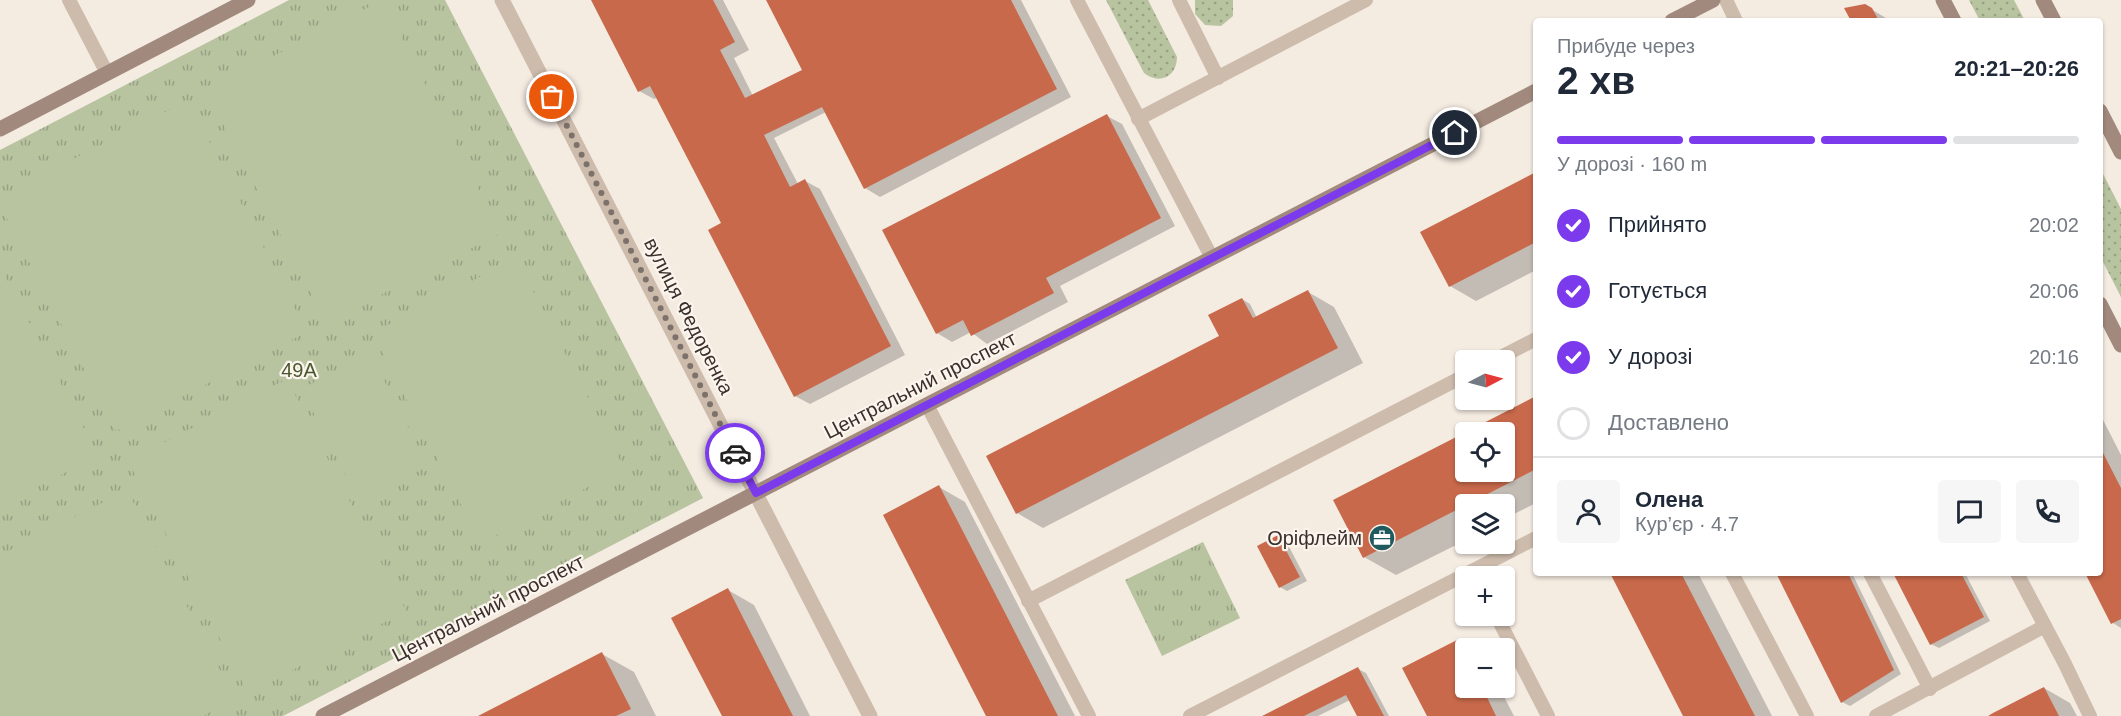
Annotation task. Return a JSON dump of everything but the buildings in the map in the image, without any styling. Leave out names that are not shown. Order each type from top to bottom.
[{"type":"street","points":[[0,129],[249,0]]},
{"type":"street","name":"вулиця Федоренка","points":[[502,0],[870,716]]},
{"type":"street","points":[[1678,18],[1713,0]]},
{"type":"street","points":[[1943,0],[1952,18]]},
{"type":"street","points":[[2043,0],[2052,18]]},
{"type":"street","name":"Центральний проспект","points":[[323,716],[1533,93]]},
{"type":"street","points":[[2103,117],[2121,152]]},
{"type":"street","points":[[2103,310],[2121,345]]},
{"type":"lane","points":[[69,0],[107,73]]},
{"type":"lane","points":[[1077,0],[1212,258]]},
{"type":"lane","points":[[1179,0],[1218,78]]},
{"type":"lane","points":[[1138,118],[1366,0]]},
{"type":"lane","points":[[1726,0],[1735,18]]},
{"type":"lane","points":[[1515,350],[1533,341]]},
{"type":"lane","points":[[1028,601],[1455,381]]},
{"type":"lane","points":[[927,405],[1089,716]]},
{"type":"lane","points":[[1487,566],[1533,540]]},
{"type":"lane","points":[[1734,576],[1807,716]]},
{"type":"lane","points":[[1872,576],[1930,689]]},
{"type":"lane","points":[[2019,576],[2090,716]]},
{"type":"lane","points":[[1190,716],[1455,583]]},
{"type":"lane","points":[[1502,626],[1548,716]]},
{"type":"lane","points":[[1876,716],[2045,626]]},
{"type":"green space","name":"49А","points":[[289,0],[445,0],[703,498],[283,716],[0,716],[0,150]]},
{"type":"green space","points":[[382,0],[501,233],[326,323],[206,91]]},
{"type":"green space","points":[[1106,0],[1148,0],[1177,57],[1171,74],[1155,78],[1144,73]]},
{"type":"green space","points":[[1195,0],[1233,0],[1233,16],[1221,26],[1205,25],[1195,14]]},
{"type":"green space","points":[[1969,0],[2014,0],[2023,18],[1978,18]]},
{"type":"green space","points":[[188,100],[307,332],[116,431],[0,205],[0,197]]},
{"type":"green space","points":[[2103,174],[2121,209],[2121,297],[2103,262]]},
{"type":"green space","points":[[516,258],[624,468],[481,543],[372,333]]},
{"type":"green space","points":[[0,266],[98,456],[0,506]]},
{"type":"green space","points":[[370,353],[428,466],[360,502],[301,389]]},
{"type":"green space","points":[[287,379],[406,611],[248,693],[128,461]]},
{"type":"green space","points":[[127,490],[235,699],[203,716],[0,716],[0,555]]},
{"type":"green space","points":[[1203,542],[1240,618],[1162,656],[1125,580]]},
{"type":"way so far","points":[[552,97],[735,453]]},
{"type":"place","name":"Оріфлейм","points":[[1382,538]]},
{"type":"route","points":[[735,453],[756,493],[1455,133]]}]
